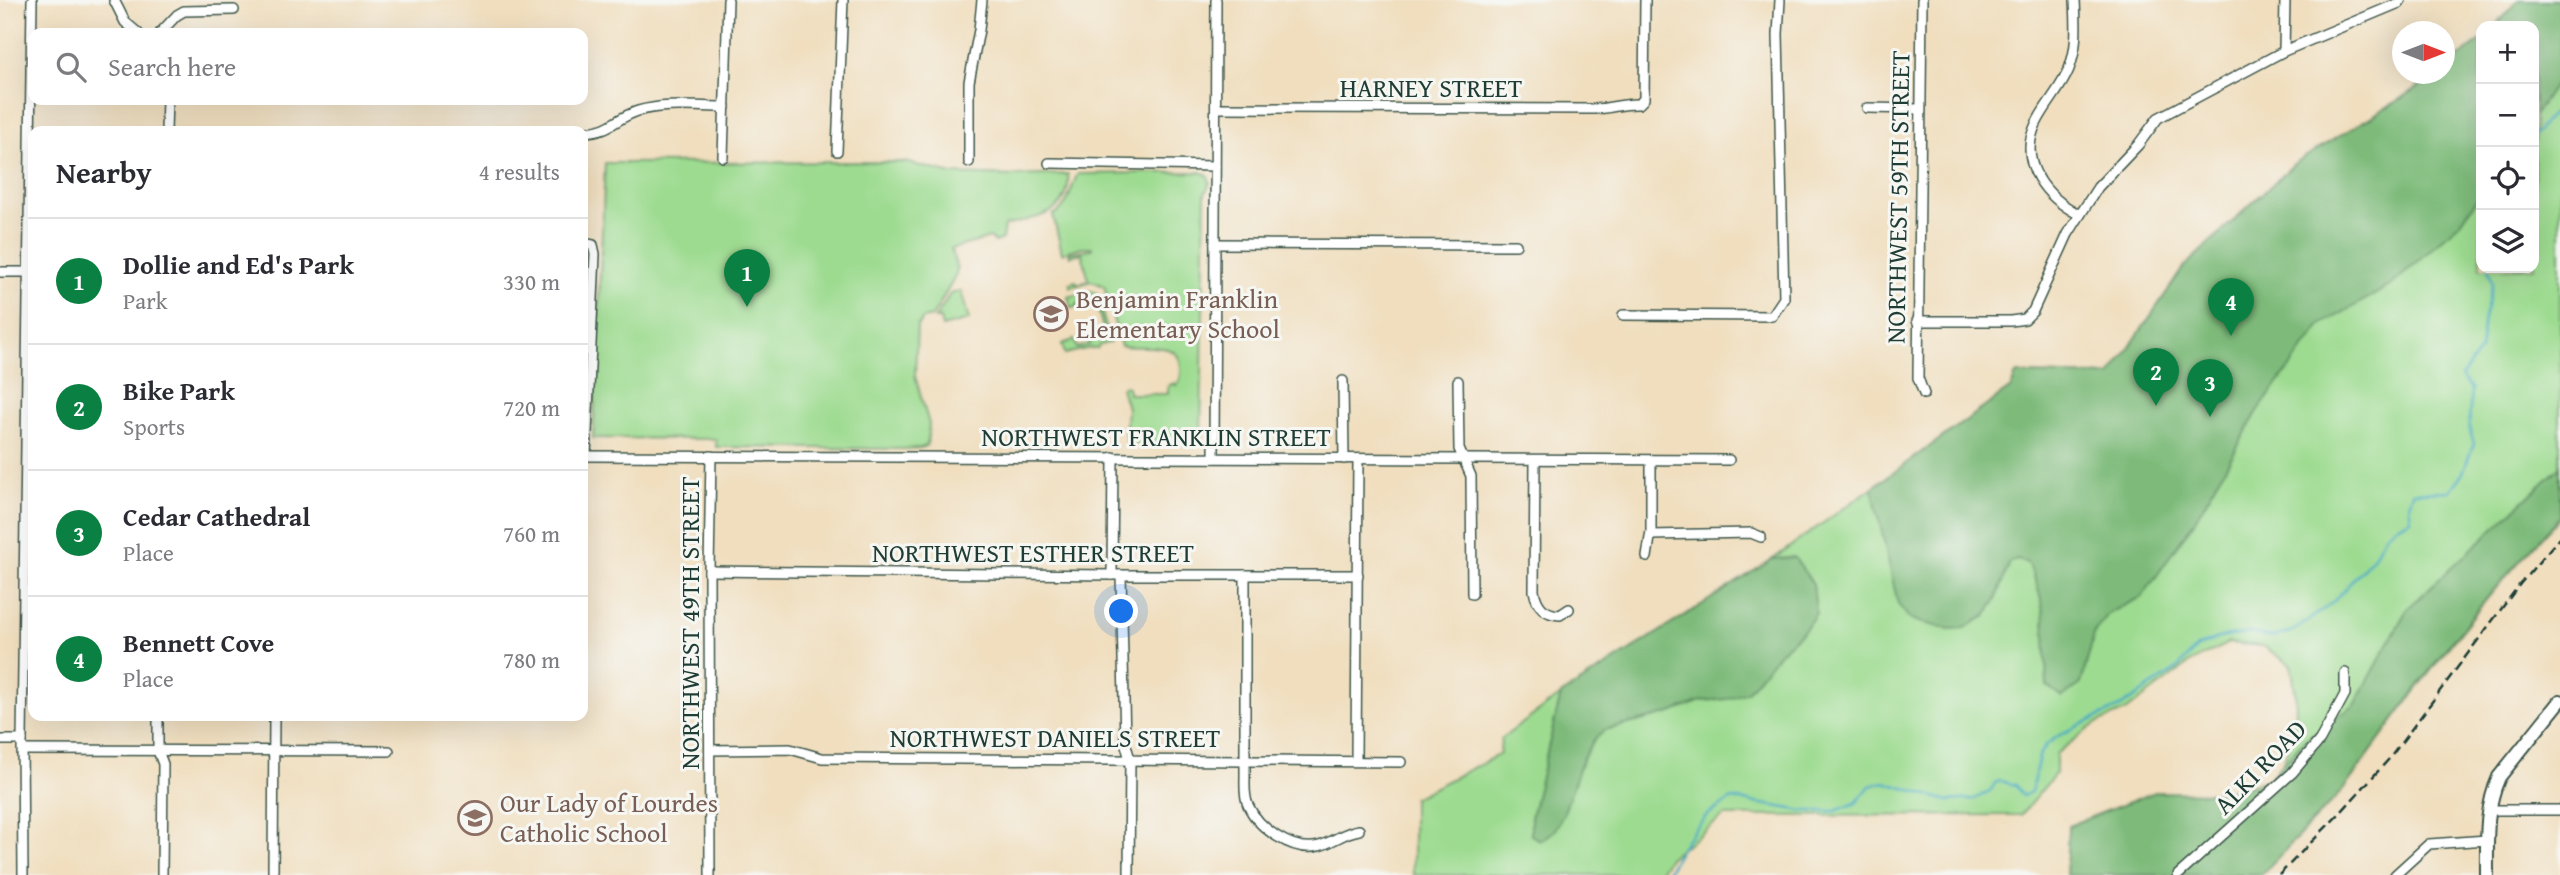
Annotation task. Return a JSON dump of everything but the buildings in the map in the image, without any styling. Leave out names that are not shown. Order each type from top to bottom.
[{"type":"street","points":[[32,0],[32,28]]},
{"type":"street","points":[[114,0],[125,22],[132,28]]},
{"type":"street","points":[[723,157],[728,0]]},
{"type":"street","points":[[836,151],[843,0]]},
{"type":"street","points":[[969,162],[969,82],[982,0]]},
{"type":"street","points":[[1214,458],[1216,0]]},
{"type":"street","name":"HARNEY STREET","points":[[1216,108],[1605,109],[1618,104],[1639,104],[1644,99],[1645,0]]},
{"type":"street","points":[[1623,315],[1772,316],[1784,298],[1778,34],[1780,0]]},
{"type":"street","name":"NORTHWEST 59TH STREET","points":[[1922,0],[1917,321],[1918,378],[1924,394]]},
{"type":"street","points":[[2075,0],[2075,49],[2068,71],[2036,124],[2030,150],[2034,169],[2043,186],[2059,204],[2080,215]]},
{"type":"street","points":[[2284,51],[2285,0]]},
{"type":"street","points":[[1917,321],[2025,319],[2033,311],[2068,234],[2098,187],[2138,145],[2158,117],[2284,51],[2401,0]]},
{"type":"street","points":[[165,28],[184,11],[234,10]]},
{"type":"street","points":[[31,105],[31,126]]},
{"type":"street","points":[[166,126],[167,105]]},
{"type":"street","points":[[588,131],[599,131],[622,117],[651,108],[725,107]]},
{"type":"street","points":[[1867,108],[1920,109]]},
{"type":"street","points":[[1049,163],[1215,166]]},
{"type":"street","points":[[588,244],[593,245],[595,262],[588,385]]},
{"type":"street","points":[[1215,244],[1516,245]]},
{"type":"street","points":[[0,272],[28,272]]},
{"type":"street","points":[[1458,380],[1459,449],[1471,476],[1472,594]]},
{"type":"street","points":[[1343,382],[1343,459]]},
{"type":"street","name":"NORTHWEST FRANKLIN STREET","points":[[588,456],[1729,460]]},
{"type":"street","name":"NORTHWEST 49TH STREET","points":[[710,875],[711,456]]},
{"type":"street","points":[[1113,457],[1125,741],[1130,760],[1129,875]]},
{"type":"street","points":[[1356,761],[1358,459]]},
{"type":"street","points":[[1535,460],[1535,597],[1538,605],[1551,615],[1560,615],[1569,609]]},
{"type":"street","points":[[1647,557],[1651,535],[1651,460]]},
{"type":"street","points":[[1651,535],[1751,533],[1761,537]]},
{"type":"street","points":[[23,875],[23,745],[28,566]]},
{"type":"street","name":"NORTHWEST ESTHER STREET","points":[[709,571],[1358,575]]},
{"type":"street","points":[[1245,575],[1245,791],[1248,806],[1261,823],[1291,845],[1315,847],[1350,831],[1359,830]]},
{"type":"street","name":"ALKI ROAD","points":[[2178,875],[2292,773],[2320,740],[2345,694],[2345,673]]},
{"type":"street","points":[[2487,875],[2488,810],[2499,777],[2560,701]]},
{"type":"street","points":[[158,721],[158,751],[163,764],[162,875]]},
{"type":"street","points":[[272,875],[274,721]]},
{"type":"street","points":[[0,740],[23,745],[158,751],[389,751]]},
{"type":"street","name":"NORTHWEST DANIELS STREET","points":[[710,750],[790,749],[822,758],[1401,762]]},
{"type":"street","points":[[2488,810],[2560,810]]},
{"type":"street","points":[[2395,875],[2428,844],[2487,840]]},
{"type":"green space","points":[[2518,0],[2560,0],[2560,516],[2474,615],[2343,790],[2282,764],[2296,715],[2291,665],[2263,646],[2228,643],[2191,662],[2126,711],[2095,724],[2056,754],[2056,773],[2021,815],[1724,816],[1669,858],[1657,875],[1413,875],[1413,798],[1500,754],[1501,739],[1561,695],[1773,559],[2011,388],[2016,374],[2110,376],[2184,267],[2295,163],[2423,84],[2455,84],[2455,60],[2476,44],[2476,273],[2539,273],[2539,21],[2499,21]]},
{"type":"green space","points":[[2518,0],[2560,0],[2560,76],[2539,108],[2539,21],[2499,21]]},
{"type":"green space","points":[[2476,44],[2476,200],[2461,222],[2393,284],[2321,325],[2258,411],[2194,522],[2142,597],[2109,613],[2095,631],[2081,684],[2062,697],[2047,686],[2042,609],[2035,578],[2028,563],[2017,560],[2010,562],[1996,600],[1986,616],[1964,628],[1949,629],[1909,618],[1898,604],[1872,488],[2011,388],[2016,374],[2110,376],[2184,267],[2295,163],[2423,84],[2455,84],[2455,60]]},
{"type":"green space","points":[[905,162],[952,174],[1068,174],[1068,188],[1058,207],[1039,217],[1004,226],[1002,239],[995,242],[990,238],[951,249],[957,270],[955,277],[932,317],[922,319],[917,325],[915,376],[929,424],[927,445],[905,449],[716,447],[716,439],[593,438],[605,163]]},
{"type":"green space","points":[[1201,172],[1208,175],[1210,183],[1205,193],[1201,439],[1183,444],[1130,444],[1125,439],[1127,408],[1121,388],[1128,387],[1128,394],[1168,394],[1168,386],[1174,383],[1176,385],[1180,380],[1180,360],[1175,353],[1160,347],[1121,346],[1104,286],[1092,281],[1071,287],[1070,283],[1076,281],[1077,284],[1089,281],[1082,253],[1070,256],[1069,253],[1092,247],[1062,253],[1053,215],[1063,207],[1078,174]]},
{"type":"green space","points":[[961,291],[969,320],[942,327],[940,319],[935,319],[950,294]]},
{"type":"green space","points":[[1092,291],[1097,294],[1110,342],[1097,349],[1065,354],[1062,344],[1074,340],[1077,348],[1090,344],[1088,337],[1104,332],[1095,299],[1071,308],[1068,297]]},
{"type":"green space","points":[[2560,467],[2560,516],[2446,648],[2343,790],[2261,875],[2066,875],[2068,826],[2155,792],[2220,793],[2268,780],[2304,740],[2355,705],[2407,609]]},
{"type":"green space","points":[[1794,557],[1813,584],[1816,613],[1805,629],[1779,653],[1747,692],[1727,699],[1701,701],[1671,713],[1605,730],[1594,740],[1583,758],[1563,815],[1554,831],[1540,840],[1531,835],[1531,817],[1561,695],[1773,559]]},
{"type":"waterway","points":[[2539,129],[2560,104]]},
{"type":"waterway","points":[[1665,875],[1686,840],[1707,815],[1732,799],[1803,811],[1835,811],[1856,803],[1870,786],[1884,782],[1948,801],[1975,799],[2000,781],[2015,785],[2023,796],[2031,792],[2039,756],[2047,744],[2061,734],[2122,706],[2177,669],[2197,647],[2218,638],[2250,633],[2273,637],[2289,633],[2304,624],[2333,602],[2374,556],[2385,535],[2411,519],[2409,505],[2413,492],[2450,491],[2462,475],[2474,443],[2469,427],[2471,388],[2461,377],[2480,351],[2484,318],[2493,283],[2490,273]]},
{"type":"railway","points":[[2279,875],[2389,759],[2520,584],[2560,537]]},
{"type":"place","name":"Dollie and Ed's Park","points":[[747,307]]},
{"type":"place","name":"Benjamin Franklin Elementary School","points":[[1051,314]]},
{"type":"place","name":"Bennett Cove","points":[[2231,336]]},
{"type":"place","name":"Bike Park","points":[[2156,406]]},
{"type":"place","name":"Cedar Cathedral","points":[[2210,417]]},
{"type":"place","name":"Our Lady of Lourdes Catholic School","points":[[475,818]]}]
